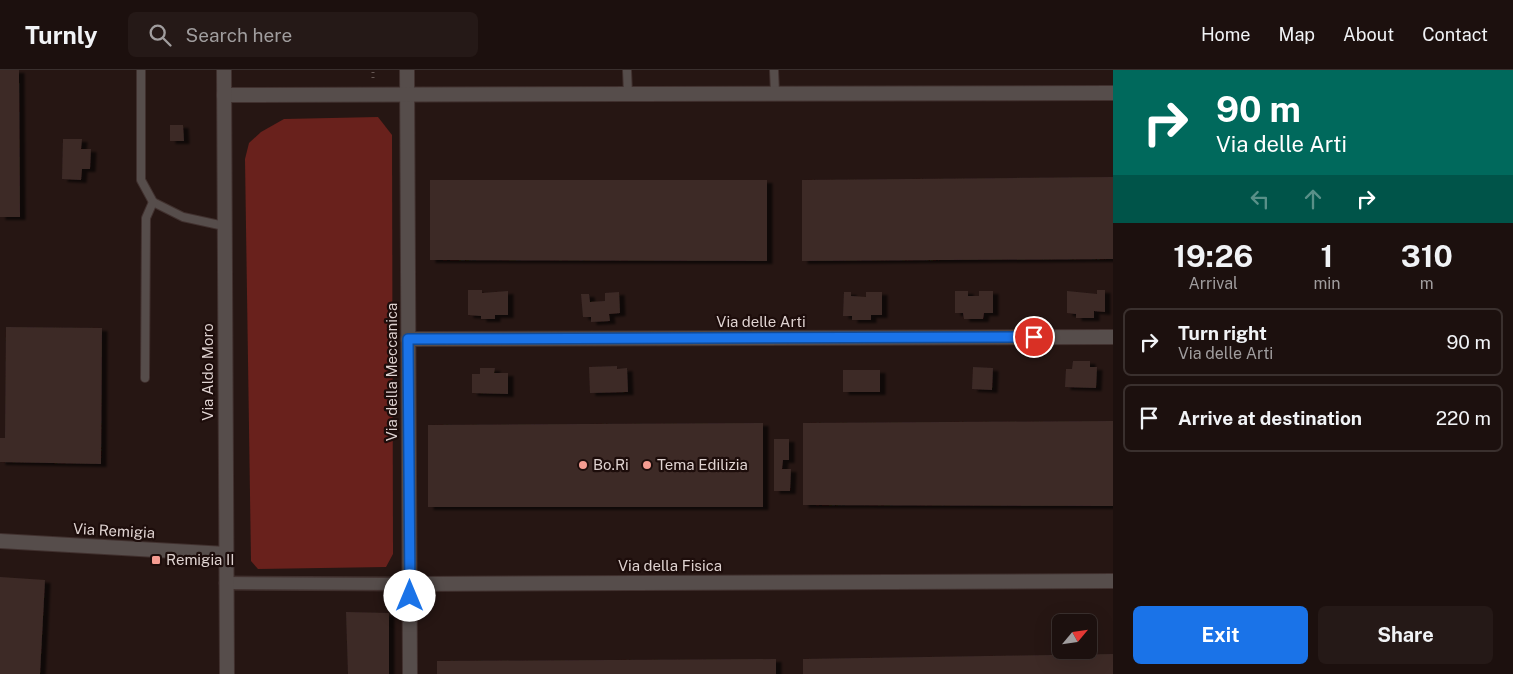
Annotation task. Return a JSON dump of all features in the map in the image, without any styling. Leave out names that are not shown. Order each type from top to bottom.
[{"type":"street","name":"Via Aldo Moro","points":[[224,70],[227,674]]},
{"type":"street","name":"Via della Meccanica","points":[[407,70],[410,674]]},
{"type":"street","points":[[224,95],[1113,93]]},
{"type":"street","name":"Via delle Arti","points":[[408,339],[1113,337]]},
{"type":"street","name":"Via Remigia","points":[[0,540],[226,554]]},
{"type":"street","name":"Via della Fisica","points":[[226,583],[1113,581]]},
{"type":"lane","points":[[141,70],[141,180],[153,202],[183,217],[224,226]]},
{"type":"lane","points":[[627,70],[628,94]]},
{"type":"lane","points":[[774,70],[775,93]]},
{"type":"lane","points":[[145,378],[146,218],[153,202]]},
{"type":"path","points":[[373,70],[373,78]]},
{"type":"shaded area","points":[[378,117],[392,135],[393,554],[386,567],[258,569],[251,561],[245,159],[249,143],[261,132],[284,119]]},
{"type":"building","points":[[0,70],[19,70],[20,217],[0,217]]},
{"type":"building","points":[[170,125],[183,125],[184,141],[170,141]]},
{"type":"building","points":[[63,139],[82,139],[81,149],[91,149],[90,169],[82,169],[81,180],[62,179]]},
{"type":"building","points":[[1113,177],[1113,259],[802,261],[802,180]]},
{"type":"building","points":[[430,180],[767,180],[767,261],[430,260]]},
{"type":"building","points":[[468,290],[482,290],[482,293],[508,291],[508,315],[495,315],[495,319],[481,319],[481,316],[468,315]]},
{"type":"building","points":[[1097,290],[1105,290],[1105,312],[1094,311],[1094,318],[1076,318],[1076,314],[1067,313],[1067,291],[1097,294]]},
{"type":"building","points":[[955,291],[968,291],[968,296],[979,296],[979,291],[993,291],[993,313],[984,313],[983,319],[964,319],[963,313],[955,313]]},
{"type":"building","points":[[619,292],[620,313],[609,314],[610,321],[591,322],[591,317],[583,317],[581,294],[589,294],[590,302],[605,301],[605,293]]},
{"type":"building","points":[[844,292],[851,292],[851,296],[866,297],[866,292],[882,292],[882,315],[871,315],[871,320],[852,320],[852,316],[843,316]]},
{"type":"building","points":[[6,327],[102,328],[101,464],[0,462],[0,438],[5,438]]},
{"type":"building","points":[[1073,361],[1090,361],[1090,367],[1097,367],[1096,388],[1065,387],[1066,369],[1072,369]]},
{"type":"building","points":[[617,366],[617,369],[627,368],[628,392],[590,393],[589,367]]},
{"type":"building","points":[[973,367],[993,368],[992,390],[972,389]]},
{"type":"building","points":[[480,368],[495,368],[494,373],[508,373],[508,394],[472,393],[472,374],[480,374]]},
{"type":"building","points":[[843,370],[880,370],[880,392],[843,392]]},
{"type":"building","points":[[1113,421],[1113,506],[803,505],[803,423]]},
{"type":"building","points":[[763,423],[763,507],[428,507],[428,425]]},
{"type":"building","points":[[774,439],[789,439],[789,460],[783,460],[782,469],[791,469],[790,491],[774,491]]},
{"type":"building","points":[[0,577],[45,580],[40,674],[0,674]]},
{"type":"building","points":[[346,612],[389,613],[389,674],[348,674]]},
{"type":"building","points":[[1098,654],[1113,654],[1113,674],[803,674],[803,659],[1052,655],[1052,659],[1098,659]]},
{"type":"building","points":[[776,659],[776,674],[437,674],[437,661]]},
{"type":"place","name":"Bo.Ri","points":[[583,465]]},
{"type":"place","name":"Tema Edilizia","points":[[647,465]]},
{"type":"place","name":"Remigia II","points":[[156,560]]},
{"type":"route","points":[[410,596],[408,339],[1034,337]]}]
